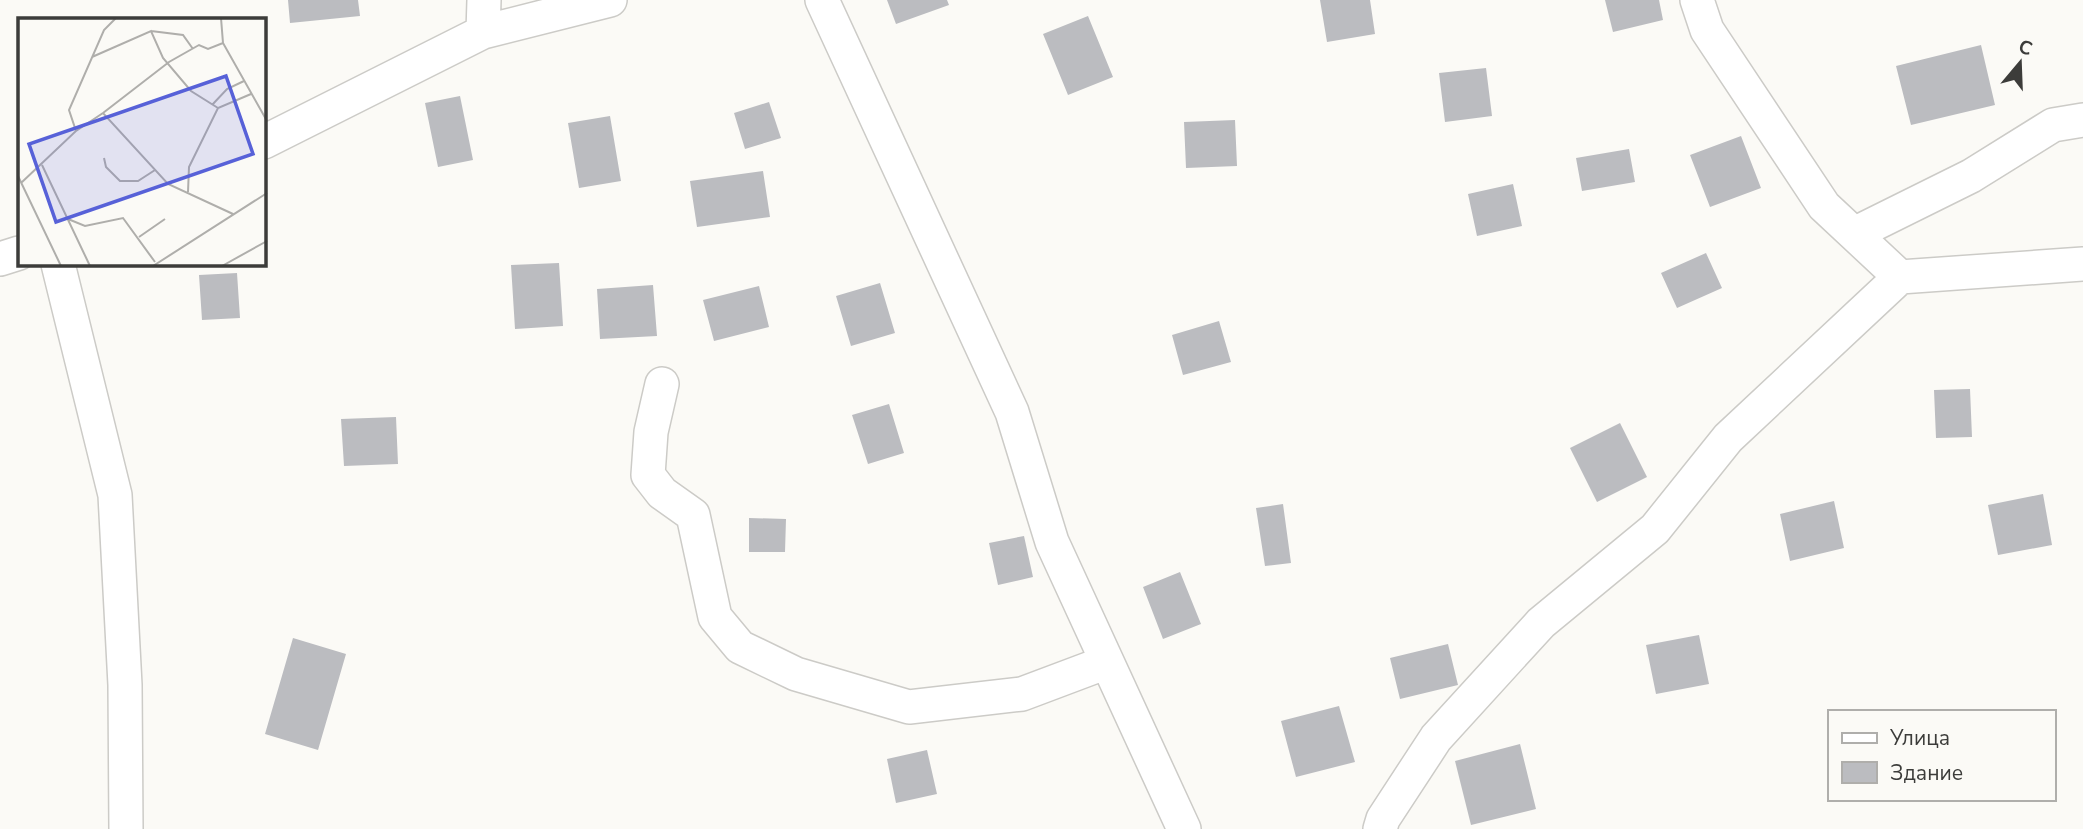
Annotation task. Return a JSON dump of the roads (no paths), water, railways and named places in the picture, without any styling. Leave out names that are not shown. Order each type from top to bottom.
[{"type":"street","points":[[266,141],[483,16],[610,0]]},
{"type":"street","points":[[822,0],[1012,412],[1052,542],[1184,829]]},
{"type":"street","points":[[1696,0],[1707,30],[1824,206],[1900,277]]},
{"type":"street","points":[[1854,234],[1971,176],[2053,125],[2083,120]]},
{"type":"street","points":[[0,259],[18,253]]},
{"type":"street","points":[[1380,829],[1382,820],[1436,738],[1541,623],[1655,530],[1728,438],[1900,277],[2083,264]]},
{"type":"street","points":[[58,266],[114,495],[125,685],[126,829]]},
{"type":"street","points":[[662,384],[651,432],[648,475],[662,492],[693,515],[715,617],[740,647],[796,674],[909,707],[1022,694],[1107,662]]}]
